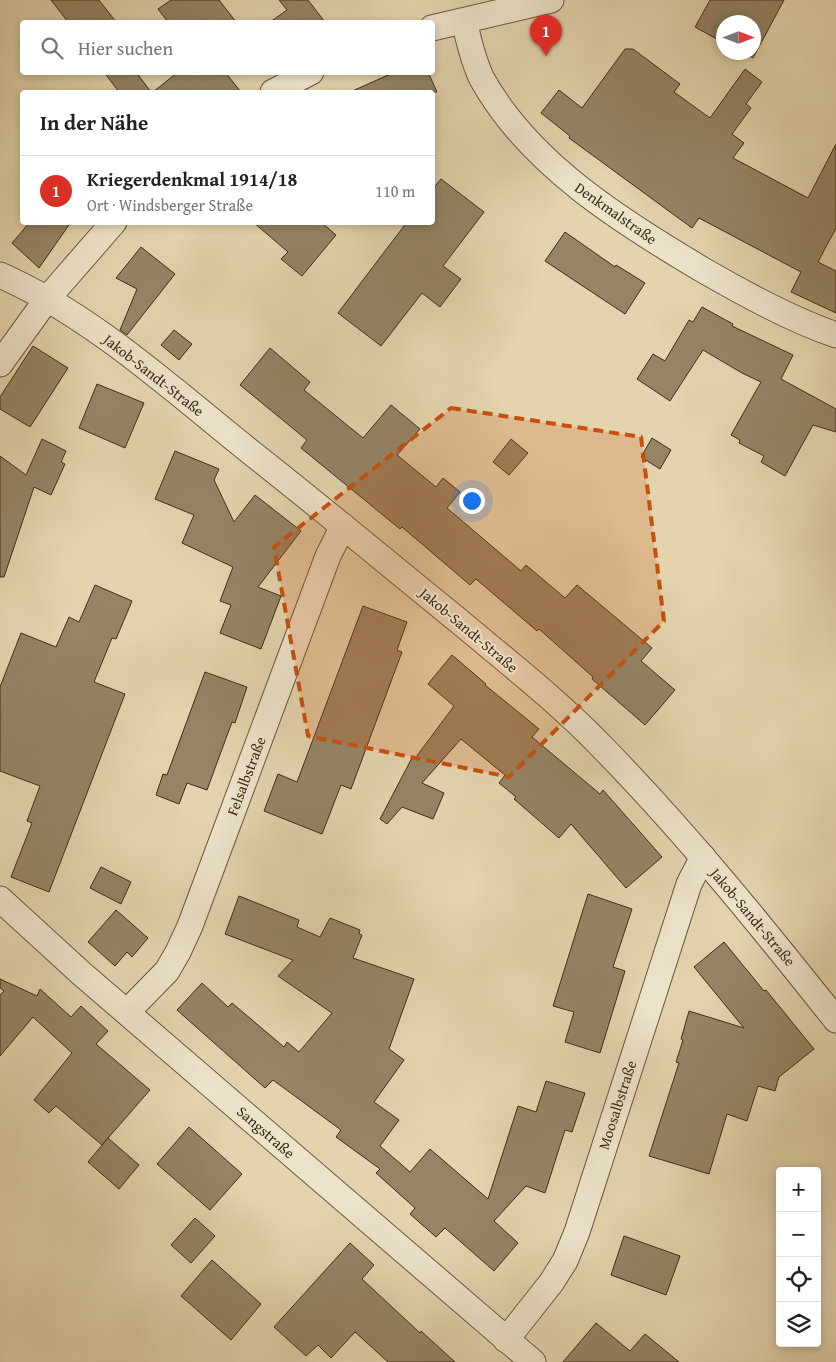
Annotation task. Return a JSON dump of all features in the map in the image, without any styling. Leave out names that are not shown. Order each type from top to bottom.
[{"type":"street","points":[[435,27],[551,0]]},
{"type":"street","name":"Denkmalstraße","points":[[464,21],[472,54],[482,78],[495,99],[520,131],[577,186],[640,232],[725,282],[783,313],[836,334]]},
{"type":"street","points":[[277,90],[305,75]]},
{"type":"street","points":[[0,364],[47,299],[111,225]]},
{"type":"street","name":"Jakob-Sandt-Straße","points":[[0,275],[47,299],[95,329],[344,526],[530,680],[604,749],[703,857],[836,1020]]},
{"type":"street","name":"Felsalbstraße","points":[[128,1012],[167,971],[190,926],[328,556],[344,526]]},
{"type":"street","name":"Moosalbstraße","points":[[506,1340],[551,1283],[565,1261],[577,1232],[689,884],[703,857]]},
{"type":"street","name":"Sangstraße","points":[[0,899],[36,934],[533,1362]]},
{"type":"highlighted area","points":[[451,408],[641,437],[664,621],[509,777],[308,736],[274,547]]},
{"type":"building","points":[[51,0],[99,0],[114,20],[66,20]]},
{"type":"building","points":[[171,0],[219,0],[234,20],[166,20],[158,9]]},
{"type":"building","points":[[279,0],[308,0],[323,20],[273,20],[287,10]]},
{"type":"building","points":[[710,0],[784,0],[761,43],[761,15],[716,15],[716,39],[695,27]]},
{"type":"building","points":[[625,49],[633,49],[680,84],[674,92],[710,118],[745,69],[762,82],[746,104],[751,108],[732,134],[744,143],[733,158],[808,198],[836,144],[836,228],[818,262],[836,271],[836,313],[791,292],[801,272],[699,218],[692,228],[569,138],[570,136],[541,113],[559,90],[582,108]]},
{"type":"building","points":[[106,75],[138,75],[150,90],[118,90]]},
{"type":"building","points":[[174,75],[227,75],[239,90],[156,90]]},
{"type":"building","points":[[388,75],[429,75],[437,92],[435,90],[354,90]]},
{"type":"building","points":[[441,179],[484,212],[443,266],[461,279],[440,307],[422,293],[381,346],[338,313],[405,225],[435,225],[435,186]]},
{"type":"building","points":[[27,225],[69,225],[39,268],[12,243]]},
{"type":"building","points":[[256,225],[324,225],[336,235],[302,276],[281,259],[288,252]]},
{"type":"building","points":[[565,232],[615,267],[616,265],[645,283],[625,314],[545,261]]},
{"type":"building","points":[[141,247],[175,274],[127,335],[120,330],[137,289],[116,278]]},
{"type":"building","points":[[702,307],[733,324],[732,326],[793,355],[781,379],[836,409],[836,432],[813,425],[785,476],[761,462],[764,456],[739,443],[740,440],[731,435],[761,382],[703,350],[670,401],[637,379],[653,354],[665,361],[689,320],[693,322]]},
{"type":"building","points":[[174,330],[192,344],[179,360],[161,345]]},
{"type":"building","points":[[33,346],[68,368],[30,427],[0,409],[0,397]]},
{"type":"building","points":[[270,348],[310,382],[304,390],[363,438],[391,405],[420,429],[397,455],[436,487],[443,478],[460,492],[447,508],[521,571],[526,565],[565,598],[577,585],[652,648],[641,661],[675,690],[645,725],[539,629],[537,631],[476,579],[470,585],[402,527],[400,529],[301,448],[307,440],[240,385]]},
{"type":"building","points":[[97,384],[144,403],[125,448],[79,428]]},
{"type":"building","points":[[652,438],[671,450],[660,469],[641,457]]},
{"type":"building","points":[[42,439],[66,451],[61,462],[65,464],[51,495],[34,487],[4,577],[0,577],[0,456],[26,475]]},
{"type":"building","points":[[511,439],[528,453],[509,475],[493,462]]},
{"type":"building","points":[[175,451],[219,469],[214,480],[234,522],[255,495],[301,531],[258,587],[281,596],[261,649],[220,633],[231,605],[220,601],[233,567],[182,543],[194,515],[155,499]]},
{"type":"building","points":[[95,585],[132,601],[116,639],[112,638],[94,682],[125,694],[49,892],[11,877],[32,823],[27,821],[40,786],[0,771],[0,687],[21,633],[56,647],[69,617],[79,622]]},
{"type":"building","points":[[363,606],[407,622],[397,650],[402,652],[351,789],[341,785],[322,834],[264,811],[278,774],[297,782]]},
{"type":"building","points":[[452,655],[539,729],[532,737],[600,794],[603,790],[662,857],[626,888],[571,824],[559,838],[514,799],[516,797],[499,783],[505,775],[461,739],[422,783],[444,793],[433,819],[402,807],[387,824],[380,819],[413,756],[416,757],[454,706],[428,684]]},
{"type":"building","points":[[205,672],[247,687],[235,723],[232,722],[207,790],[187,783],[179,804],[156,795],[163,774],[167,775]]},
{"type":"building","points":[[101,867],[131,882],[121,904],[90,888]]},
{"type":"building","points":[[588,894],[632,909],[613,967],[625,971],[600,1053],[565,1042],[574,1012],[553,1006]]},
{"type":"building","points":[[239,896],[299,920],[297,927],[320,937],[330,918],[360,930],[359,934],[362,935],[353,958],[414,979],[389,1049],[404,1060],[374,1102],[399,1120],[380,1146],[410,1172],[430,1149],[488,1199],[518,1106],[536,1112],[546,1081],[585,1093],[572,1132],[565,1130],[545,1193],[526,1186],[494,1221],[518,1243],[494,1271],[445,1228],[436,1237],[410,1214],[415,1208],[376,1173],[380,1169],[336,1137],[341,1130],[273,1080],[265,1088],[177,1010],[202,983],[228,1007],[232,1003],[284,1047],[287,1042],[299,1052],[332,1013],[278,976],[293,960],[225,934]]},
{"type":"building","points":[[116,910],[148,938],[132,957],[127,952],[115,966],[88,942]]},
{"type":"building","points":[[724,942],[814,1049],[779,1077],[775,1091],[758,1086],[747,1121],[727,1114],[709,1174],[649,1156],[679,1063],[676,1062],[689,1011],[744,1028],[694,967]]},
{"type":"building","points":[[0,979],[37,996],[40,989],[71,1017],[81,1006],[108,1031],[96,1044],[150,1090],[102,1145],[56,1106],[49,1113],[34,1100],[72,1053],[33,1017],[0,1056],[0,995],[4,991],[0,988]]},
{"type":"building","points":[[189,1127],[242,1174],[210,1210],[157,1164]]},
{"type":"building","points":[[108,1138],[139,1165],[119,1189],[88,1162]]},
{"type":"building","points":[[195,1218],[215,1236],[191,1263],[171,1245]]},
{"type":"building","points":[[624,1236],[680,1256],[666,1295],[611,1275]]},
{"type":"building","points":[[350,1243],[374,1265],[362,1279],[420,1333],[421,1331],[455,1362],[388,1362],[355,1332],[331,1358],[318,1345],[306,1356],[274,1327]]},
{"type":"building","points":[[212,1260],[261,1304],[231,1340],[181,1296]]},
{"type":"building","points":[[596,1323],[630,1351],[645,1334],[679,1362],[563,1362]]},
{"type":"place","name":"Kriegerdenkmal 1914/18","points":[[546,56]]}]
